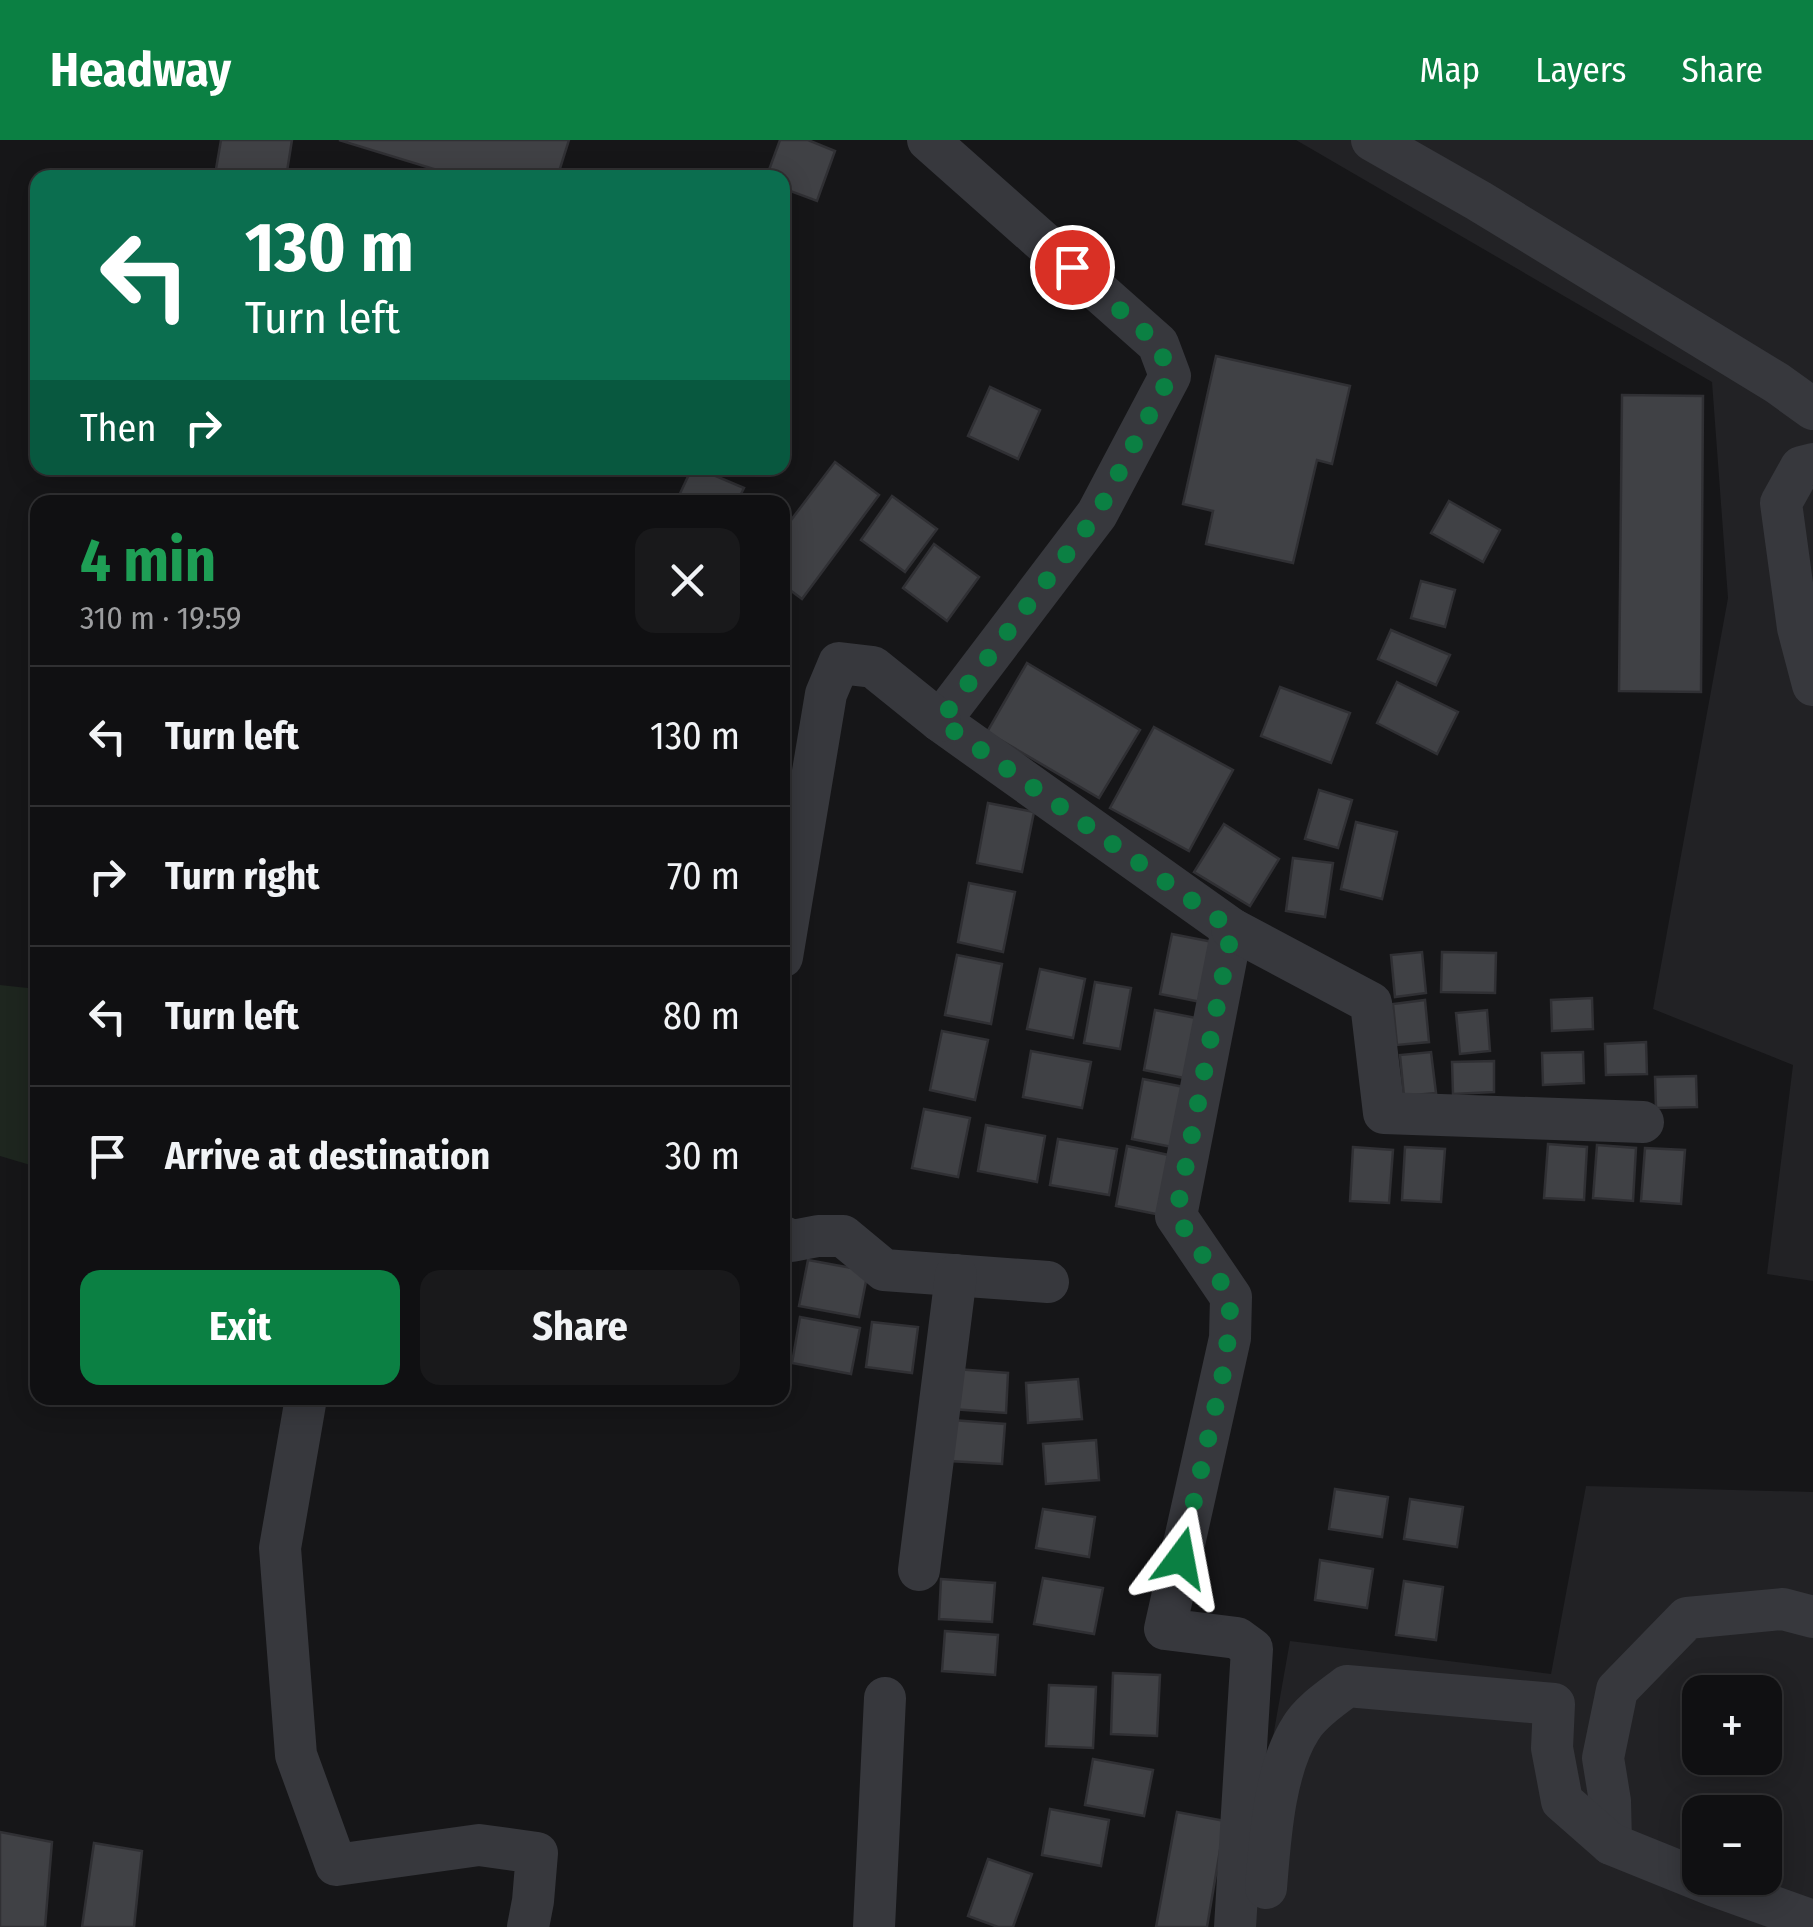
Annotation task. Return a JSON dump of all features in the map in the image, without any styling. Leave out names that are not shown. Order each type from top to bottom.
[{"type":"street","points":[[928,140],[1158,344],[1170,376],[1097,514],[940,721]]},
{"type":"street","points":[[1372,140],[1777,383],[1813,409]]},
{"type":"street","points":[[1813,464],[1802,467],[1781,504],[1798,628],[1813,684]]},
{"type":"street","points":[[790,909],[826,694],[838,664],[872,667],[940,721],[1232,929],[1371,1003],[1384,1112],[1642,1122]]},
{"type":"street","points":[[1232,929],[1176,1216],[1231,1297],[1230,1338],[1165,1628],[1237,1638],[1252,1648],[1235,1927]]},
{"type":"street","points":[[790,1240],[842,1236],[884,1270],[1048,1282]]},
{"type":"street","points":[[920,1570],[956,1275]]},
{"type":"street","points":[[305,1405],[280,1548],[296,1755],[336,1864],[479,1846],[537,1853],[528,1927]]},
{"type":"street","points":[[1612,1844],[1603,1758],[1616,1690],[1687,1618],[1783,1609],[1813,1616]]},
{"type":"street","points":[[1262,1927],[1272,1824],[1283,1769],[1301,1727],[1347,1686],[1554,1704],[1552,1748],[1562,1801],[1612,1844],[1813,1921]]},
{"type":"street","points":[[874,1927],[885,1698]]},
{"type":"shaded area","points":[[1296,140],[1813,140],[1813,1281],[1767,1274],[1793,1065],[1653,1009],[1728,598],[1712,382]]},
{"type":"shaded area","points":[[0,985],[30,988],[30,1165],[0,1156]]},
{"type":"shaded area","points":[[1586,1486],[1813,1492],[1813,1927],[1248,1927],[1262,1799],[1290,1641],[1551,1674]]},
{"type":"building","points":[[221,140],[292,140],[287,170],[216,170]]},
{"type":"building","points":[[339,140],[569,140],[560,170],[437,170]]},
{"type":"building","points":[[780,140],[808,140],[835,151],[817,201],[790,191],[790,170],[769,170]]},
{"type":"building","points":[[1216,356],[1350,386],[1332,464],[1317,460],[1293,563],[1206,544],[1213,511],[1183,504]]},
{"type":"building","points":[[990,387],[1040,410],[1018,459],[968,436]]},
{"type":"building","points":[[1622,395],[1703,396],[1701,692],[1619,691]]},
{"type":"building","points":[[835,462],[879,495],[802,599],[790,590],[790,521]]},
{"type":"building","points":[[689,475],[713,475],[744,488],[740,495],[679,495]]},
{"type":"building","points":[[892,496],[937,529],[905,572],[861,540]]},
{"type":"building","points":[[1449,501],[1500,530],[1483,562],[1431,533]]},
{"type":"building","points":[[934,544],[979,577],[947,621],[903,588]]},
{"type":"building","points":[[1421,581],[1455,590],[1445,627],[1411,618]]},
{"type":"building","points":[[1391,630],[1450,655],[1436,685],[1378,659]]},
{"type":"building","points":[[1027,663],[1140,730],[1099,798],[987,732]]},
{"type":"building","points":[[1397,682],[1458,712],[1437,754],[1377,723]]},
{"type":"building","points":[[1280,687],[1350,713],[1331,763],[1261,736]]},
{"type":"building","points":[[1154,727],[1233,770],[1189,851],[1110,808]]},
{"type":"building","points":[[1319,790],[1352,800],[1338,848],[1305,839]]},
{"type":"building","points":[[988,803],[1034,812],[1022,872],[977,863]]},
{"type":"building","points":[[1356,822],[1397,832],[1382,899],[1341,889]]},
{"type":"building","points":[[1224,824],[1279,859],[1250,906],[1194,872]]},
{"type":"building","points":[[1293,858],[1333,863],[1325,917],[1286,911]]},
{"type":"building","points":[[969,883],[1015,892],[1003,952],[958,942]]},
{"type":"building","points":[[1172,934],[1218,943],[1206,1003],[1160,994]]},
{"type":"building","points":[[1422,952],[1426,993],[1395,997],[1391,955]]},
{"type":"building","points":[[1442,952],[1496,953],[1495,993],[1441,992]]},
{"type":"building","points":[[957,955],[1002,964],[991,1024],[945,1015]]},
{"type":"building","points":[[1040,969],[1085,979],[1073,1038],[1027,1029]]},
{"type":"building","points":[[1095,982],[1131,988],[1120,1049],[1084,1043]]},
{"type":"building","points":[[1592,998],[1593,1029],[1552,1031],[1551,1000]]},
{"type":"building","points":[[1425,1000],[1429,1042],[1397,1045],[1393,1004]]},
{"type":"building","points":[[1155,1010],[1201,1019],[1189,1079],[1144,1070]]},
{"type":"building","points":[[1487,1010],[1490,1051],[1460,1054],[1456,1013]]},
{"type":"building","points":[[942,1031],[988,1040],[975,1100],[930,1090]]},
{"type":"building","points":[[1646,1042],[1647,1074],[1606,1075],[1605,1044]]},
{"type":"building","points":[[1031,1051],[1091,1062],[1082,1108],[1023,1097]]},
{"type":"building","points":[[1431,1052],[1436,1093],[1404,1096],[1400,1055]]},
{"type":"building","points":[[1583,1052],[1584,1083],[1543,1085],[1542,1053]]},
{"type":"building","points":[[1494,1061],[1494,1092],[1453,1094],[1452,1062]]},
{"type":"building","points":[[1696,1076],[1697,1107],[1656,1108],[1655,1077]]},
{"type":"building","points":[[1143,1079],[1189,1088],[1177,1148],[1132,1139]]},
{"type":"building","points":[[924,1109],[970,1118],[958,1177],[912,1168]]},
{"type":"building","points":[[986,1125],[1045,1136],[1037,1182],[978,1171]]},
{"type":"building","points":[[1058,1139],[1117,1149],[1109,1195],[1050,1185]]},
{"type":"building","points":[[1548,1144],[1587,1147],[1584,1200],[1544,1198]]},
{"type":"building","points":[[1597,1145],[1636,1148],[1633,1201],[1593,1198]]},
{"type":"building","points":[[1127,1146],[1173,1156],[1161,1215],[1116,1206]]},
{"type":"building","points":[[1353,1147],[1393,1150],[1389,1203],[1350,1201]]},
{"type":"building","points":[[1405,1147],[1445,1149],[1441,1202],[1402,1200]]},
{"type":"building","points":[[1645,1148],[1685,1150],[1681,1204],[1641,1201]]},
{"type":"building","points":[[808,1260],[868,1271],[859,1317],[799,1306]]},
{"type":"building","points":[[800,1317],[860,1328],[851,1374],[792,1363]]},
{"type":"building","points":[[872,1322],[918,1327],[912,1373],[866,1367]]},
{"type":"building","points":[[956,1369],[1008,1373],[1006,1413],[952,1409]]},
{"type":"building","points":[[1078,1379],[1082,1419],[1028,1423],[1026,1383]]},
{"type":"building","points":[[952,1420],[1005,1424],[1002,1464],[949,1461]]},
{"type":"building","points":[[1096,1440],[1099,1480],[1046,1484],[1043,1444]]},
{"type":"building","points":[[1335,1489],[1388,1497],[1382,1537],[1329,1529]]},
{"type":"building","points":[[1410,1499],[1463,1507],[1457,1547],[1404,1539]]},
{"type":"building","points":[[1043,1509],[1095,1517],[1089,1557],[1036,1548]]},
{"type":"building","points":[[1320,1560],[1373,1569],[1367,1608],[1315,1600]]},
{"type":"building","points":[[1043,1578],[1103,1588],[1094,1634],[1034,1624]]},
{"type":"building","points":[[941,1579],[995,1583],[992,1622],[939,1619]]},
{"type":"building","points":[[1404,1581],[1443,1587],[1436,1640],[1396,1635]]},
{"type":"building","points":[[945,1631],[998,1635],[995,1675],[942,1671]]},
{"type":"building","points":[[1113,1673],[1160,1675],[1157,1736],[1111,1734]]},
{"type":"building","points":[[1049,1685],[1096,1687],[1093,1748],[1046,1746]]},
{"type":"building","points":[[1093,1759],[1153,1770],[1144,1816],[1085,1805]]},
{"type":"building","points":[[1050,1809],[1109,1820],[1101,1866],[1042,1855]]},
{"type":"building","points":[[1177,1812],[1225,1821],[1207,1927],[1156,1927]]},
{"type":"building","points":[[0,1832],[52,1842],[45,1927],[0,1927]]},
{"type":"building","points":[[94,1843],[142,1851],[134,1927],[82,1927]]},
{"type":"building","points":[[988,1859],[1032,1874],[1013,1927],[998,1927],[968,1916]]},
{"type":"route","points":[[1072,267],[1158,344],[1170,376],[1097,514],[940,721],[1232,929],[1176,1216],[1231,1297],[1226,1360],[1181,1558]]}]
